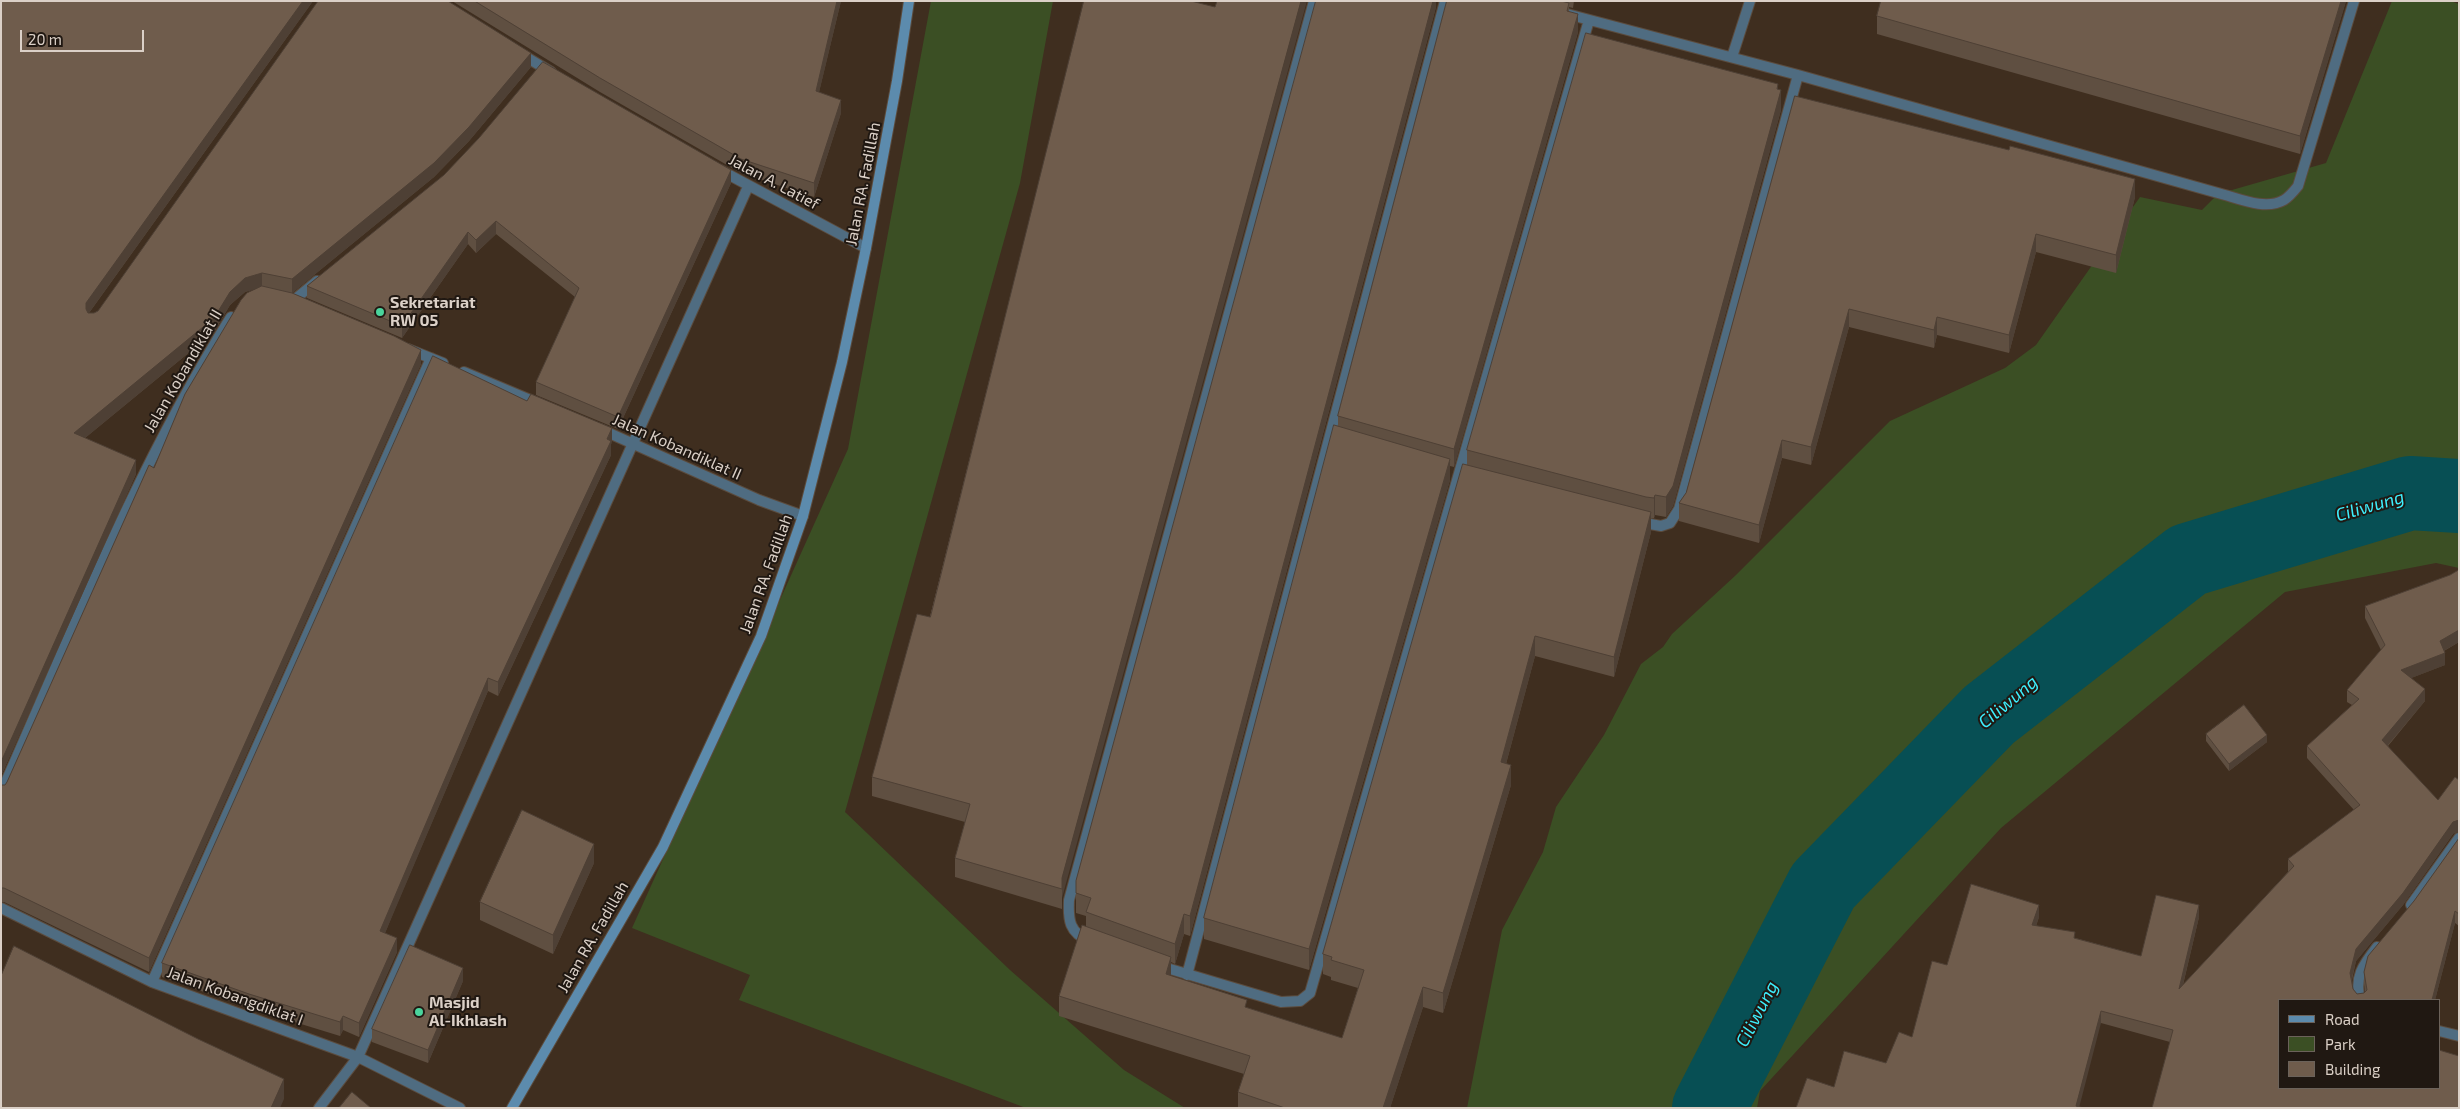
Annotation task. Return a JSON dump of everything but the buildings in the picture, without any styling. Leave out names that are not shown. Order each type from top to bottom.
[{"type":"main road","name":"Jalan RA. Fadillah","points":[[512,1108],[663,847],[761,636],[803,516],[842,362],[866,248],[897,81],[909,1]]},
{"type":"street","points":[[1096,943],[1080,938],[1069,925],[1069,900],[1314,1]]},
{"type":"street","points":[[1187,975],[1334,440],[1445,1]]},
{"type":"street","points":[[1732,57],[1750,1]]},
{"type":"street","points":[[1554,10],[1798,75],[2225,195],[2259,204],[2273,204],[2284,200],[2298,186],[2354,1]]},
{"type":"street","points":[[1150,962],[1187,975],[1281,1002],[1300,1001],[1310,993],[1589,20]]},
{"type":"street","points":[[509,46],[538,70],[557,76]]},
{"type":"street","points":[[1626,519],[1661,526],[1670,523],[1679,509],[1798,75]]},
{"type":"street","name":"Jalan A. Latief","points":[[714,166],[866,248]]},
{"type":"street","points":[[319,1108],[358,1057],[746,191]]},
{"type":"street","points":[[294,300],[325,274]]},
{"type":"street","name":"Jalan Kobandiklat II","points":[[1,793],[136,489],[174,412],[235,310]]},
{"type":"street","points":[[396,344],[550,408]]},
{"type":"street","points":[[152,982],[431,358]]},
{"type":"street","name":"Jalan Kobandiklat II","points":[[587,424],[759,500],[803,516]]},
{"type":"street","points":[[2402,916],[2459,838]]},
{"type":"street","name":"Jalan Kobangdiklat I","points":[[1,908],[152,982],[358,1057],[460,1108]]},
{"type":"street","points":[[2360,999],[2358,984],[2362,965],[2385,937]]},
{"type":"street","points":[[2440,1031],[2459,1036]]},
{"type":"green space","points":[[931,1],[1053,1],[1020,183],[845,812],[1010,970],[1124,1070],[1185,1108],[1026,1108],[739,1000],[750,975],[632,928],[848,449]]},
{"type":"green space","points":[[2392,1],[2450,1],[2459,4],[2459,568],[2436,563],[2285,592],[2001,828],[1760,1091],[1757,1108],[1467,1108],[1502,930],[1543,852],[1556,807],[1604,735],[1641,664],[1663,647],[1672,634],[1736,575],[1890,421],[2005,368],[2036,345],[2140,197],[2202,210],[2218,194],[2326,163]]},
{"type":"waterway","name":"Ciliwung","points":[[1709,1108],[1823,886],[1989,715],[2188,560],[2410,493],[2459,496]]},
{"type":"place","name":"Sekretariat RW 05","points":[[380,312]]},
{"type":"place","name":"Masjid Al-Ikhlash","points":[[419,1012]]}]
